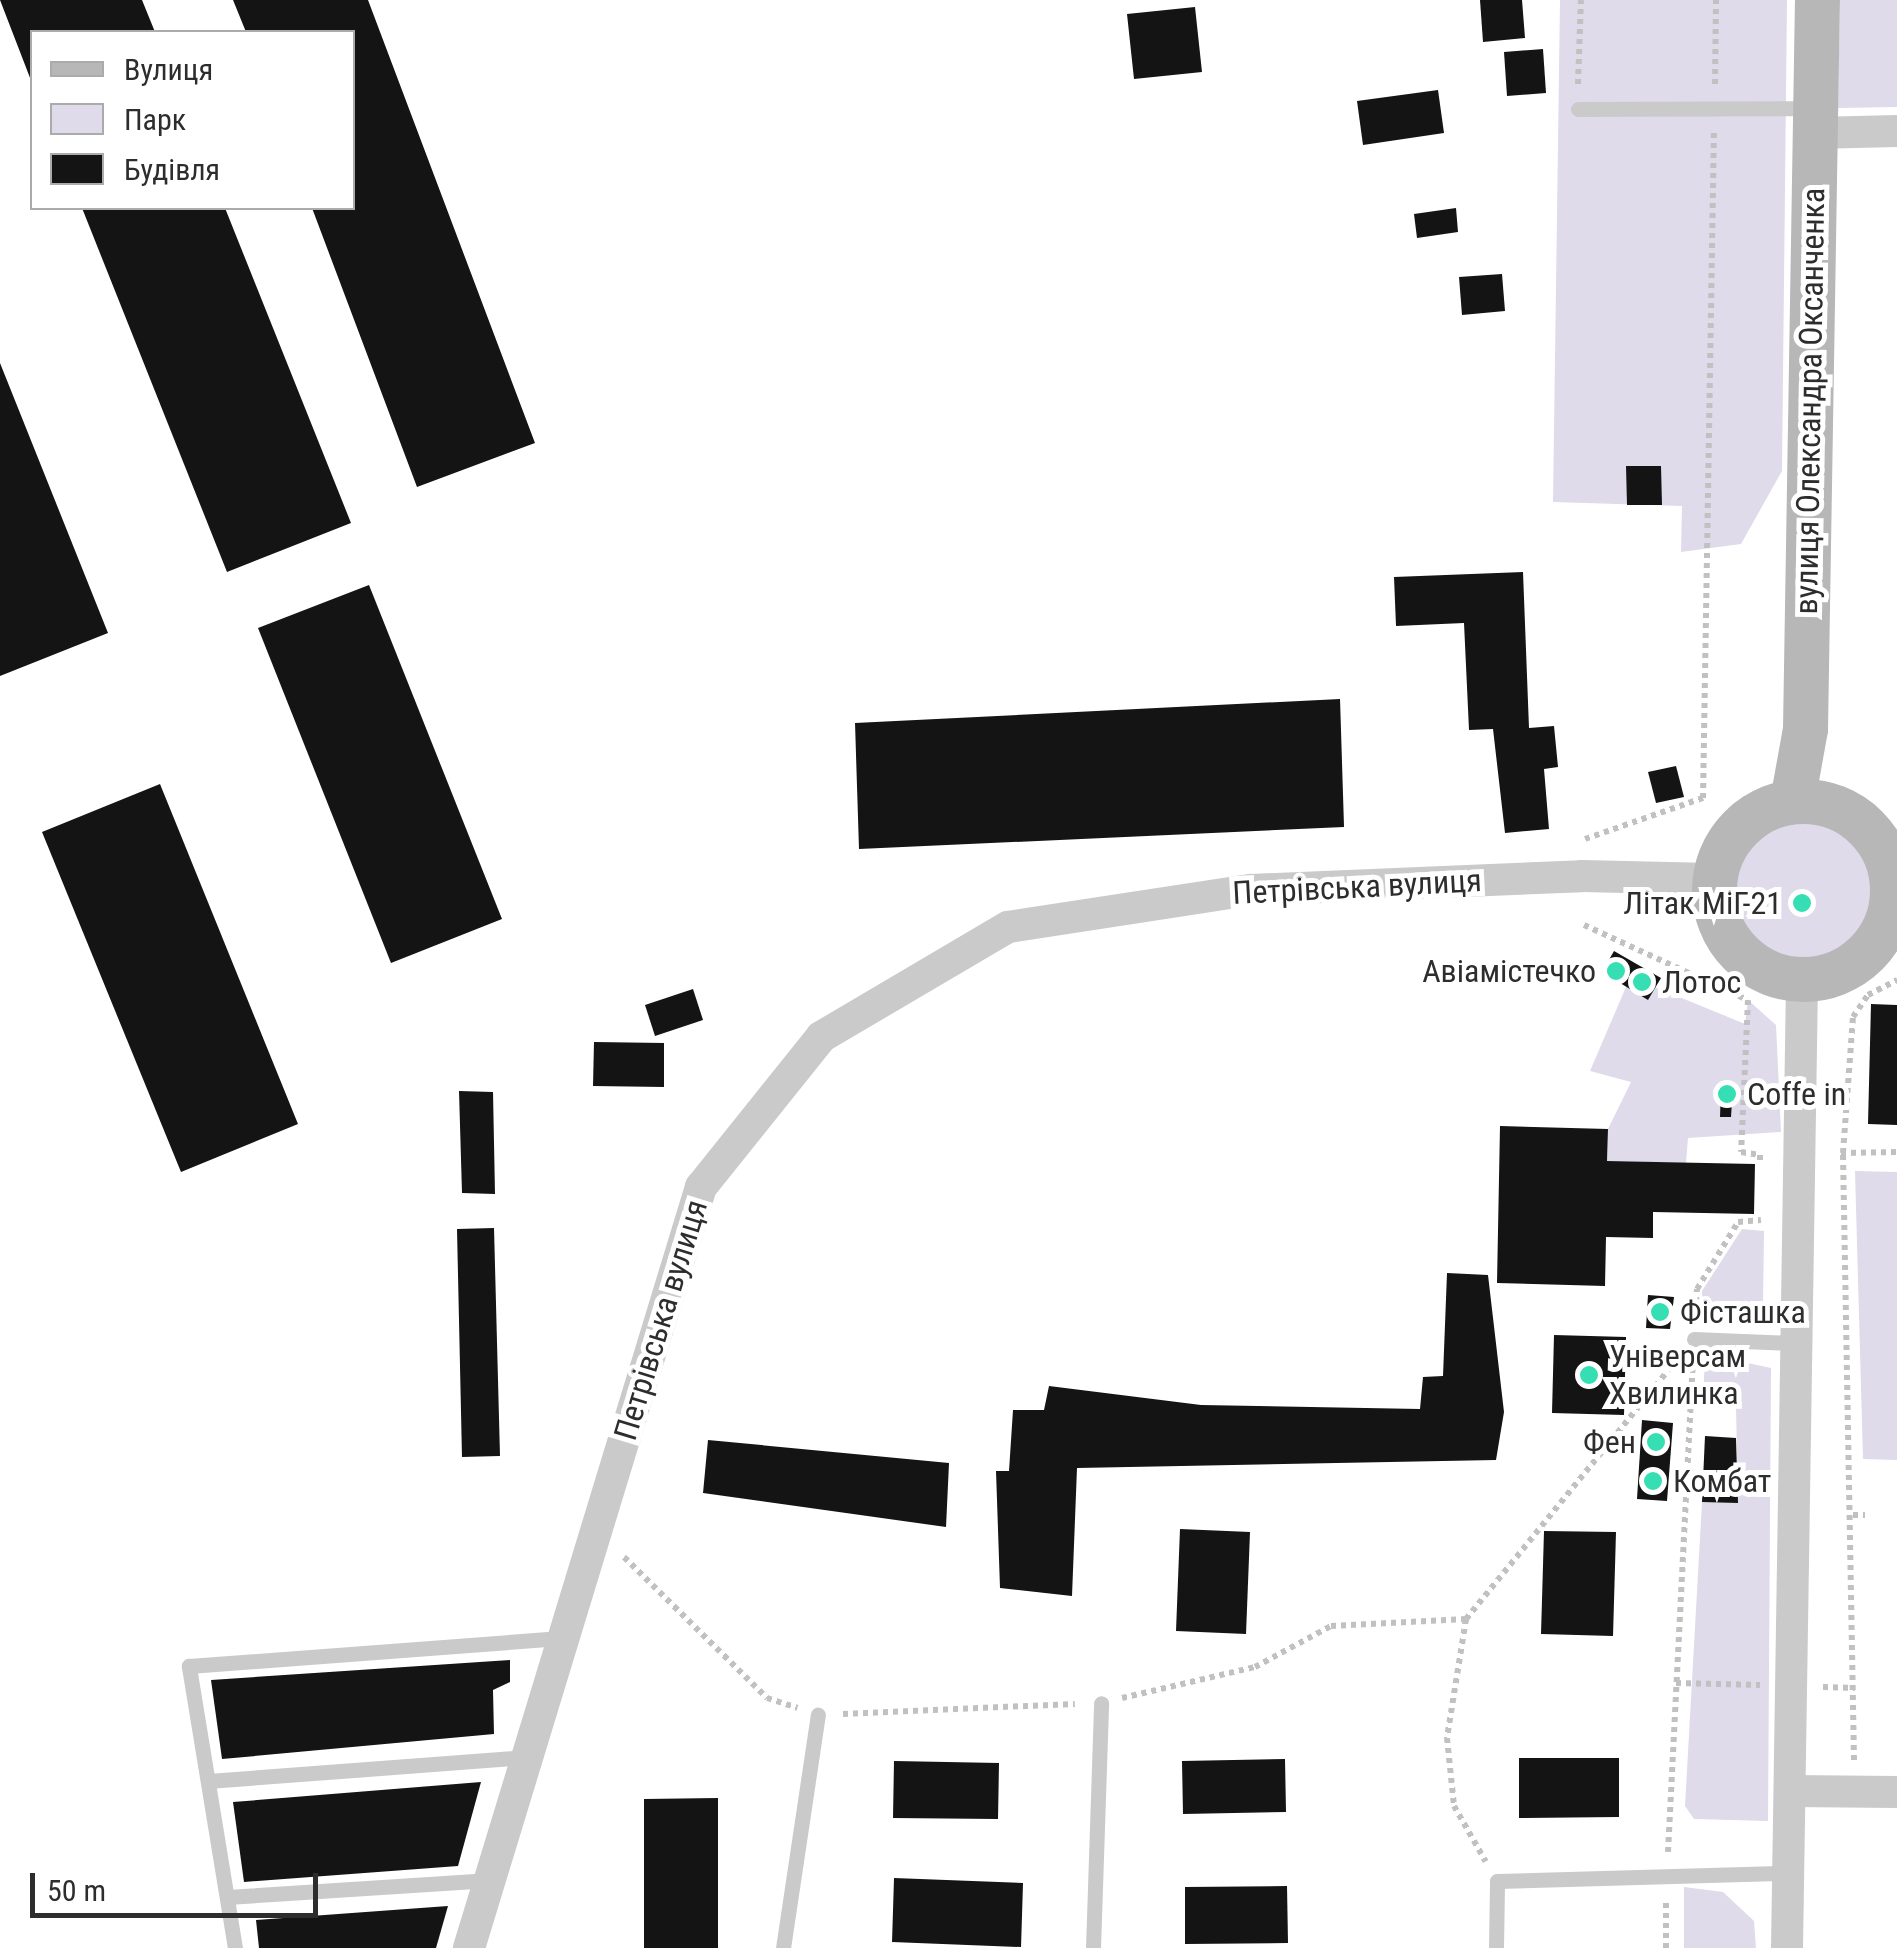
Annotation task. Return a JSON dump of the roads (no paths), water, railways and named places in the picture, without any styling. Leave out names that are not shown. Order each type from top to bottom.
[{"type":"street","name":"вулиця Олександра Оксанченка","points":[[1792,801],[1805,729],[1817,0]]},
{"type":"street","points":[[1815,120],[1897,131]]},
{"type":"street","points":[[1792,801],[1820,802],[1870,831],[1892,883],[1893,913],[1858,961],[1832,975],[1802,979],[1746,960],[1726,937],[1715,909],[1714,879],[1722,850],[1739,826],[1792,801]]},
{"type":"street","name":"Петрівська вулиця","points":[[470,1948],[701,1187],[821,1037],[1008,927],[1251,890],[1582,876],[1714,879]]},
{"type":"street","points":[[1787,1948],[1802,979]]},
{"type":"street","points":[[1791,1791],[1897,1792]]},
{"type":"lane","points":[[1578,109],[1714,108],[1815,120]]},
{"type":"lane","points":[[1694,1338],[1796,1342]]},
{"type":"lane","points":[[235,1948],[189,1666],[564,1638]]},
{"type":"lane","points":[[1094,1948],[1101,1702]]},
{"type":"lane","points":[[783,1948],[818,1715]]},
{"type":"lane","points":[[208,1781],[527,1757]]},
{"type":"lane","points":[[1496,1948],[1497,1882],[1790,1873]]},
{"type":"lane","points":[[227,1898],[490,1880]]},
{"type":"place","name":"Літак МіГ-21","points":[[1802,903]]},
{"type":"place","name":"Авіамістечко","points":[[1616,971]]},
{"type":"place","name":"Лотос","points":[[1642,982]]},
{"type":"place","name":"Coffe in","points":[[1727,1094]]},
{"type":"place","name":"Фісташка","points":[[1660,1312]]},
{"type":"place","name":"Універсам Хвилинка","points":[[1589,1375]]},
{"type":"place","name":"Фен","points":[[1656,1442]]},
{"type":"place","name":"Комбат","points":[[1653,1481]]}]
